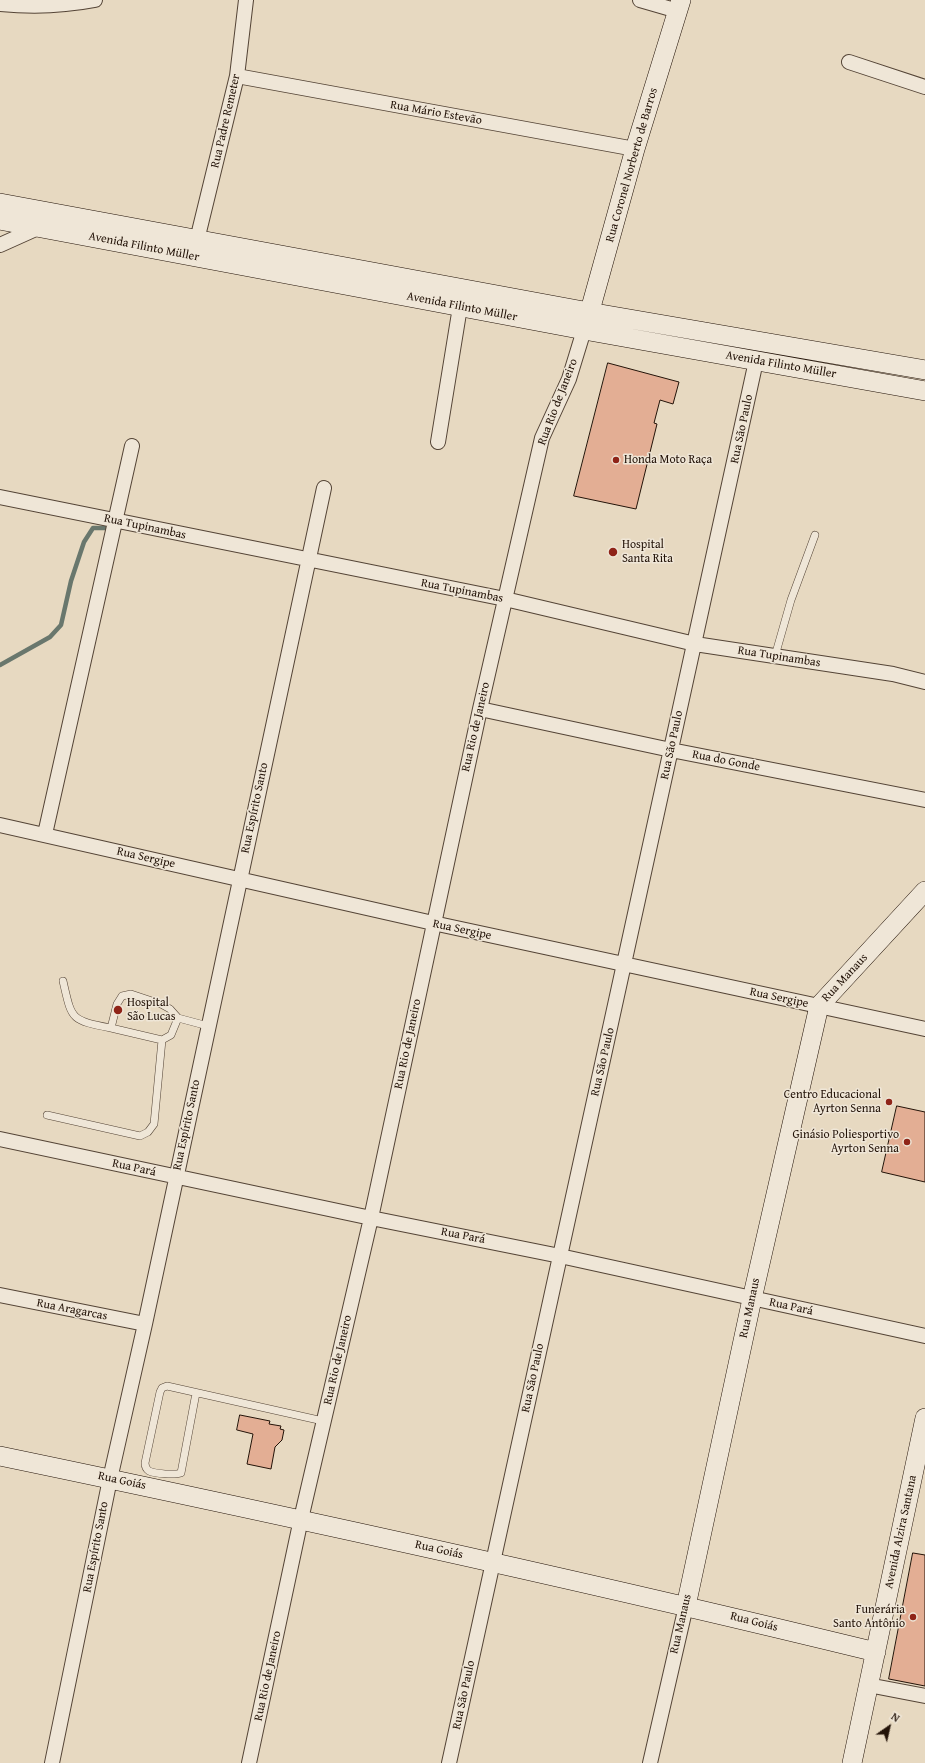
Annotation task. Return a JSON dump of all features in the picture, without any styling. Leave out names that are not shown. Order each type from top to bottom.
[{"type":"main road","name":"Rua Coronel Norberto de Barros","points":[[587,321],[635,149],[679,6]]},
{"type":"main road","name":"Avenida Filinto Müller","points":[[0,203],[567,308],[587,321],[756,361],[925,391]]},
{"type":"main road","name":"Avenida Filinto Müller","points":[[0,220],[460,307],[587,321],[925,370]]},
{"type":"main road","name":"Rua Manaus","points":[[686,1606],[752,1299],[819,1006],[925,891]]},
{"type":"main road","name":"Avenida Alzira Santana","points":[[852,1763],[925,1418]]},
{"type":"main road","name":"Rua Goiás","points":[[0,1456],[301,1519],[686,1606],[876,1652]]},
{"type":"street","points":[[0,4],[29,7],[81,3],[95,0]]},
{"type":"street","name":"Rua Padre Remeter","points":[[198,240],[237,76],[246,0]]},
{"type":"street","points":[[640,0],[679,6]]},
{"type":"street","points":[[849,62],[925,87]]},
{"type":"street","name":"Rua Mário Estevão","points":[[237,76],[635,149]]},
{"type":"street","points":[[0,245],[40,227]]},
{"type":"street","points":[[438,442],[460,307]]},
{"type":"street","name":"Rua Rio de Janeiro","points":[[249,1763],[301,1519],[371,1218],[480,709],[542,438],[569,379],[587,321]]},
{"type":"street","name":"Rua São Paulo","points":[[449,1763],[625,965],[756,361]]},
{"type":"street","points":[[45,834],[114,520],[132,446]]},
{"type":"street","name":"Rua Espírito Santo","points":[[52,1763],[110,1479],[145,1324],[324,488]]},
{"type":"street","name":"Rua Tupinambas","points":[[0,497],[505,599],[695,644],[893,674],[925,682]]},
{"type":"street","name":"Rua do Gonde","points":[[480,709],[671,750],[925,800]]},
{"type":"street","name":"Rua Sergipe","points":[[0,825],[433,923],[925,1029]]},
{"type":"street","name":"Rua Pará","points":[[0,1139],[371,1218],[560,1256],[925,1336]]},
{"type":"street","name":"Rua Aragarcas","points":[[0,1295],[145,1324]]},
{"type":"street","name":"Rua Manaus","points":[[650,1763],[686,1606]]},
{"type":"street","points":[[868,1685],[925,1696]]},
{"type":"lane","points":[[775,656],[791,600],[815,535]]},
{"type":"lane","points":[[63,981],[69,1010],[74,1016],[83,1022],[162,1040],[171,1035],[178,1018]]},
{"type":"lane","points":[[111,1028],[117,1004],[122,996],[131,994],[161,1004],[170,1009],[178,1018],[208,1026]]},
{"type":"lane","points":[[47,1115],[140,1136],[148,1132],[154,1124],[162,1040]]},
{"type":"lane","points":[[196,1393],[182,1473],[176,1475],[149,1471],[145,1462],[160,1392],[162,1388],[167,1386],[324,1421]]},
{"type":"building","name":"Honda Moto Raça","points":[[608,363],[679,382],[673,404],[660,400],[654,423],[657,424],[636,509],[574,496]]},
{"type":"building","name":"Ginásio Poliesportivo Ayrton Senna","points":[[897,1106],[925,1112],[925,1182],[882,1172]]},
{"type":"building","points":[[240,1415],[270,1421],[269,1424],[281,1426],[280,1429],[284,1430],[282,1440],[275,1447],[271,1469],[247,1464],[253,1434],[237,1430]]},
{"type":"building","name":"Funerária Santo Antônio","points":[[913,1553],[925,1555],[925,1686],[889,1679]]},
{"type":"waterway","points":[[0,665],[50,637],[61,625],[71,581],[84,542],[93,528],[105,528]]},
{"type":"place","name":"Honda Moto Raça","points":[[616,460]]},
{"type":"place","name":"Hospital Santa Rita","points":[[613,552]]},
{"type":"place","name":"Hospital São Lucas","points":[[118,1010]]},
{"type":"place","name":"Centro Educacional Ayrton Senna","points":[[889,1102]]},
{"type":"place","name":"Ginásio Poliesportivo Ayrton Senna","points":[[907,1142]]},
{"type":"place","name":"Funerária Santo Antônio","points":[[913,1617]]}]
